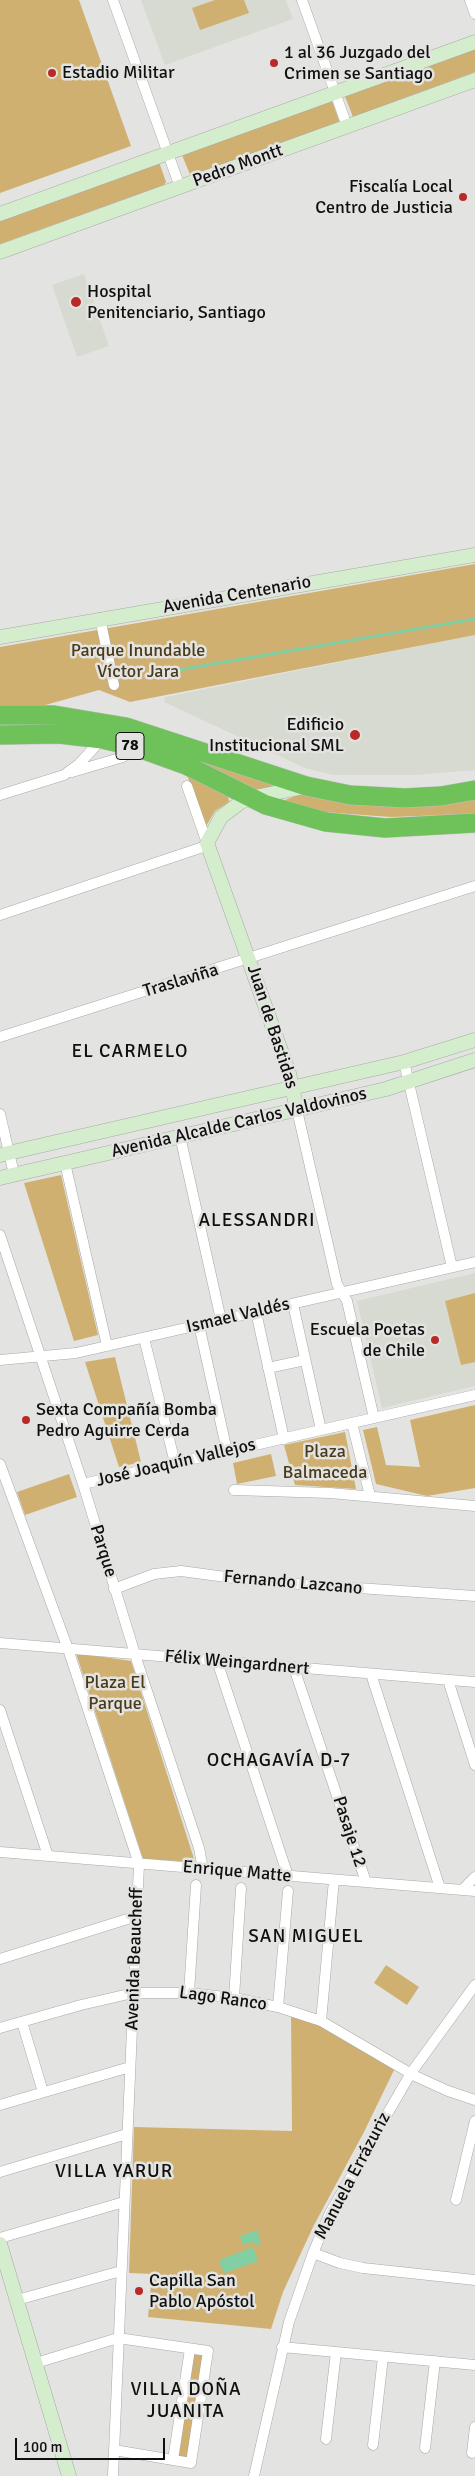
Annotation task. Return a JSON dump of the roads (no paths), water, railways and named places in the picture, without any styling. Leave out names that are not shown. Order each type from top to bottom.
[{"type":"highway","name":"78","points":[[0,715],[54,716],[126,727],[306,786],[350,795],[424,798],[475,790]]},
{"type":"highway","name":"78","points":[[0,735],[59,734],[102,740],[168,758],[250,798],[304,817],[345,825],[385,828],[475,822]]},
{"type":"street","points":[[113,0],[180,187]]},
{"type":"street","points":[[302,0],[347,126]]},
{"type":"street","points":[[470,0],[475,14]]},
{"type":"street","name":"Pedro Montt","points":[[0,214],[475,42]]},
{"type":"street","name":"Pedro Montt","points":[[0,252],[475,80]]},
{"type":"street","name":"Avenida Centenario","points":[[0,636],[475,555]]},
{"type":"street","points":[[100,618],[114,685]]},
{"type":"street","points":[[64,775],[79,764],[102,740]]},
{"type":"street","points":[[0,795],[123,757]]},
{"type":"street","name":"Juan de Bastidas","points":[[187,786],[293,1088],[337,1284],[347,1301],[374,1418]]},
{"type":"street","points":[[0,914],[194,852],[207,843],[221,817],[233,807],[250,798],[306,786]]},
{"type":"street","name":"Traslaviña","points":[[0,1037],[475,886]]},
{"type":"street","name":"Avenida Alcalde Carlos Valdovinos","points":[[5,1154],[404,1062],[475,1040]]},
{"type":"street","name":"Avenida Alcalde Carlos Valdovinos","points":[[0,1178],[297,1110],[410,1082],[475,1060]]},
{"type":"street","points":[[404,1062],[452,1267]]},
{"type":"street","points":[[197,1110],[202,1131]]},
{"type":"street","points":[[0,1114],[5,1154],[14,1174]]},
{"type":"street","points":[[108,1130],[112,1152]]},
{"type":"street","points":[[180,1136],[221,1320]]},
{"type":"street","points":[[65,1163],[106,1346]]},
{"type":"street","name":"Parque","points":[[0,1234],[199,1848],[203,1869]]},
{"type":"street","name":"Ismael Valdés","points":[[0,1360],[41,1358],[106,1346],[475,1262]]},
{"type":"street","points":[[293,1304],[322,1430]]},
{"type":"street","points":[[256,1312],[284,1439]]},
{"type":"street","points":[[199,1325],[227,1451]]},
{"type":"street","points":[[144,1338],[175,1463]]},
{"type":"street","points":[[268,1368],[306,1360]]},
{"type":"street","name":"José Joaquín Vallejos","points":[[82,1484],[475,1395]]},
{"type":"street","points":[[352,1423],[370,1496]]},
{"type":"street","name":"Avenida Beaucheff","points":[[0,1464],[3,1486],[68,1649],[139,1864],[113,2476]]},
{"type":"street","points":[[234,1490],[284,1490],[475,1506]]},
{"type":"street","points":[[254,1570],[256,1581]]},
{"type":"street","name":"Fernando Lazcano","points":[[114,1589],[154,1574],[181,1571],[256,1581],[475,1596]]},
{"type":"street","name":"Félix Weingardnert","points":[[0,1644],[475,1682]]},
{"type":"street","points":[[217,1661],[288,1876]]},
{"type":"street","name":"Pasaje 12","points":[[294,1668],[366,1882]]},
{"type":"street","points":[[371,1674],[440,1888]]},
{"type":"street","points":[[448,1680],[475,1765]]},
{"type":"street","points":[[0,1710],[48,1856]]},
{"type":"street","name":"Enrique Matte","points":[[0,1852],[475,1891]]},
{"type":"street","points":[[462,1890],[475,1877]]},
{"type":"street","points":[[321,2022],[334,1880]]},
{"type":"street","points":[[189,1993],[196,1885]]},
{"type":"street","points":[[234,1998],[241,1888]]},
{"type":"street","points":[[278,2007],[288,1891]]},
{"type":"street","points":[[0,1959],[137,1916]]},
{"type":"street","name":"Manuela Errázuriz","points":[[254,2476],[282,2347],[313,2253],[339,2197],[411,2073],[475,1984]]},
{"type":"street","name":"Lago Ranco","points":[[0,2028],[80,2005],[133,1993],[189,1993],[234,1998],[278,2007],[321,2022],[411,2073],[448,2091],[475,2100]]},
{"type":"street","points":[[22,2022],[43,2092]]},
{"type":"street","points":[[0,2105],[130,2066]]},
{"type":"street","points":[[456,2200],[475,2122]]},
{"type":"street","points":[[0,2172],[127,2134]]},
{"type":"street","points":[[0,2238],[124,2202]]},
{"type":"street","points":[[0,2244],[4,2275],[17,2300],[69,2476]]},
{"type":"street","points":[[313,2253],[340,2263],[363,2268],[475,2280]]},
{"type":"street","points":[[17,2300],[121,2271]]},
{"type":"street","points":[[36,2364],[118,2338],[208,2351],[191,2463],[114,2450]]},
{"type":"street","points":[[282,2347],[475,2365]]},
{"type":"street","points":[[173,2460],[190,2349]]},
{"type":"street","points":[[326,2439],[336,2352]]},
{"type":"street","points":[[373,2445],[383,2357]]},
{"type":"street","points":[[425,2448],[434,2361]]},
{"type":"street","points":[[472,2453],[475,2427]]},
{"type":"waterway","points":[[155,674],[475,619]]},
{"type":"place","name":"1 al 36 Juzgado del Crimen se Santiago","points":[[274,63]]},
{"type":"place","name":"Estadio Militar","points":[[52,73]]},
{"type":"place","name":"Fiscalía Local Centro de Justicia","points":[[463,197]]},
{"type":"place","name":"Hospital Penitenciario, Santiago","points":[[76,302]]},
{"type":"place","name":"Edificio Institucional SML","points":[[355,735]]},
{"type":"place","name":"Escuela Poetas de Chile","points":[[435,1340]]},
{"type":"place","name":"Sexta Compañía Bomba Pedro Aguirre Cerda","points":[[26,1420]]},
{"type":"place","name":"Capilla San Pablo Apóstol","points":[[139,2291]]},
{"type":"district","name":"EL CARMELO","points":[[130,1052]]},
{"type":"district","name":"ALESSANDRI","points":[[257,1221]]},
{"type":"district","name":"OCHAGAVÍA D-7","points":[[279,1761]]},
{"type":"district","name":"SAN MIGUEL","points":[[306,1937]]},
{"type":"district","name":"VILLA YARUR","points":[[114,2172]]},
{"type":"district","name":"VILLA DOÑA JUANITA","points":[[186,2401]]},
{"type":"park label","name":"Parque Inundable Víctor Jara","points":[[138,661]]},
{"type":"park label","name":"Plaza Balmaceda","points":[[325,1462]]},
{"type":"park label","name":"Plaza El Parque","points":[[115,1694]]}]
